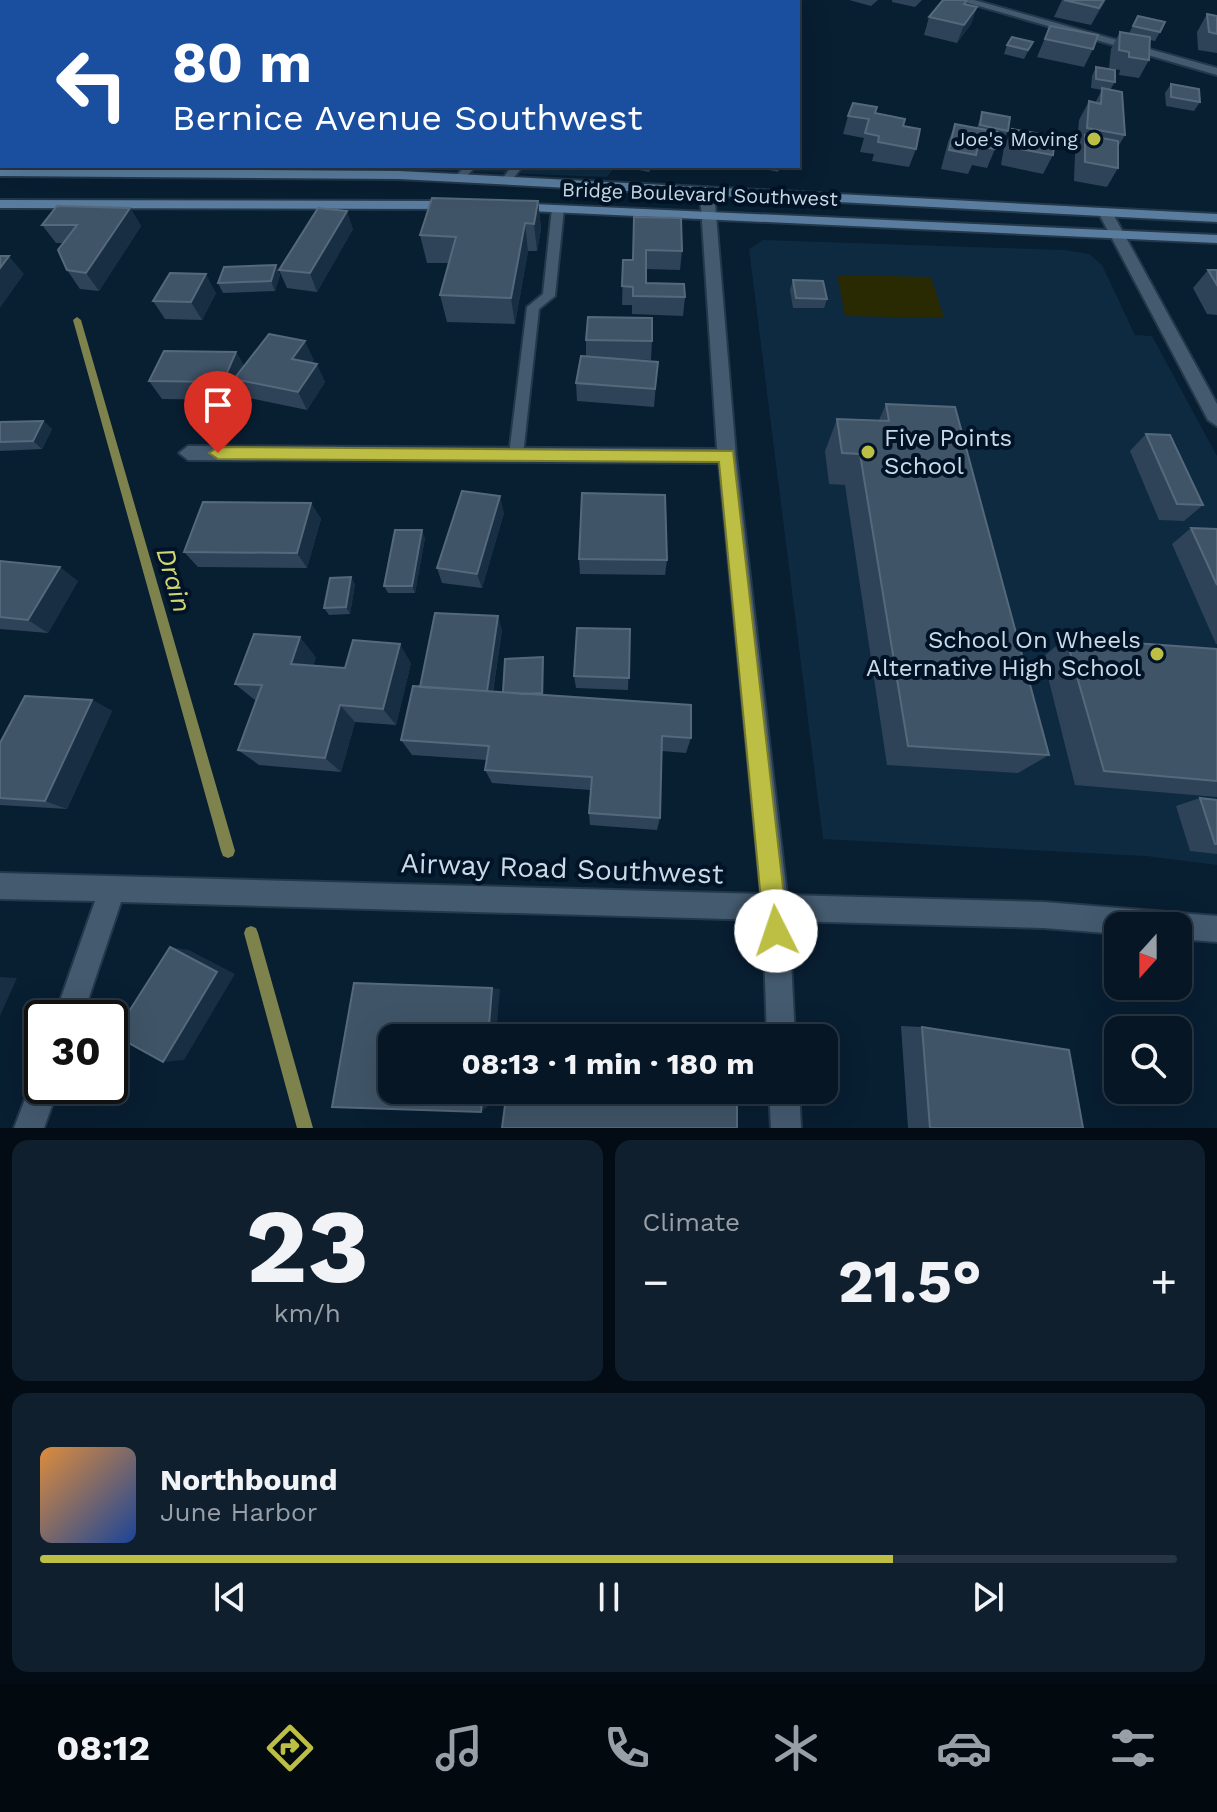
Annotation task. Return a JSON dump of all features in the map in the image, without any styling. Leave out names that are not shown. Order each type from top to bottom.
[{"type":"main road","points":[[181,203],[203,169]]},
{"type":"main road","points":[[226,203],[242,169]]},
{"type":"main road","name":"Bridge Boulevard Southwest","points":[[4,170],[369,170],[1217,218]]},
{"type":"main road","points":[[0,204],[474,206]]},
{"type":"main road","name":"Bridge Boulevard Southwest","points":[[502,206],[707,213],[1217,239]]},
{"type":"street","points":[[963,0],[1217,72]]},
{"type":"street","points":[[707,191],[727,456],[775,906],[780,1024]]},
{"type":"street","points":[[1105,212],[1217,420]]},
{"type":"street","points":[[188,453],[727,456]]},
{"type":"street","name":"Airway Road Southwest","points":[[0,886],[1044,915],[1217,929]]},
{"type":"street","points":[[74,1000],[113,887]]},
{"type":"street","points":[[29,1128],[38,1104]]},
{"type":"street","points":[[785,1104],[786,1128]]},
{"type":"lane","points":[[460,177],[469,168]]},
{"type":"lane","points":[[507,179],[516,168]]},
{"type":"lane","points":[[516,455],[533,307],[549,296],[558,208]]},
{"type":"shaded area","points":[[369,168],[614,168],[607,177]]},
{"type":"shaded area","points":[[763,240],[1065,250],[1089,254],[1102,265],[1135,335],[1152,336],[1217,456],[1217,865],[1146,856],[823,839],[749,249]]},
{"type":"shaded area","points":[[837,275],[931,277],[944,318],[845,316]]},
{"type":"building","points":[[943,0],[967,0],[964,4],[977,7],[964,25],[929,17]]},
{"type":"building","points":[[1064,0],[1104,0],[1099,8]]},
{"type":"building","points":[[1207,14],[1217,16],[1217,34],[1209,32]]},
{"type":"building","points":[[1138,16],[1165,22],[1160,32],[1133,26]]},
{"type":"building","points":[[1050,26],[1098,35],[1093,49],[1045,39]]},
{"type":"building","points":[[1120,32],[1150,37],[1149,60],[1129,57],[1129,52],[1119,50]]},
{"type":"building","points":[[1012,37],[1033,42],[1028,50],[1007,45]]},
{"type":"building","points":[[1096,67],[1115,70],[1115,82],[1096,79]]},
{"type":"building","points":[[1171,84],[1199,89],[1200,102],[1171,97]]},
{"type":"building","points":[[1102,88],[1122,92],[1125,135],[1087,128],[1089,101],[1101,104]]},
{"type":"building","points":[[853,103],[877,107],[875,113],[905,119],[903,126],[920,129],[916,149],[878,142],[879,136],[865,133],[869,119],[848,116]]},
{"type":"building","points":[[982,112],[1010,117],[1008,131],[980,125]]},
{"type":"building","points":[[955,124],[998,132],[995,149],[978,146],[976,155],[949,150]]},
{"type":"building","points":[[1012,129],[1055,136],[1053,155],[1009,147]]},
{"type":"building","points":[[1085,135],[1118,141],[1118,168],[1085,162]]},
{"type":"building","points":[[432,198],[538,201],[534,224],[525,223],[511,298],[440,295],[456,237],[420,235]]},
{"type":"building","points":[[57,206],[130,208],[86,273],[67,270],[58,250],[77,225],[42,225]]},
{"type":"building","points":[[318,208],[347,211],[310,273],[279,270]]},
{"type":"building","points":[[634,217],[681,218],[682,251],[646,250],[646,283],[684,284],[685,297],[633,296],[633,287],[622,286],[623,260],[633,260]]},
{"type":"building","points":[[0,256],[9,256],[0,268]]},
{"type":"building","points":[[276,265],[271,281],[218,283],[224,267]]},
{"type":"building","points":[[1208,270],[1217,270],[1217,285]]},
{"type":"building","points":[[170,273],[206,274],[191,302],[153,301]]},
{"type":"building","points":[[793,280],[823,281],[827,299],[796,298]]},
{"type":"building","points":[[588,317],[652,318],[652,341],[586,340]]},
{"type":"building","points":[[269,334],[305,341],[292,359],[317,364],[298,392],[234,379]]},
{"type":"building","points":[[164,351],[236,352],[223,382],[149,381]]},
{"type":"building","points":[[581,356],[658,362],[655,389],[576,383]]},
{"type":"building","points":[[886,404],[955,407],[1049,755],[908,746],[860,454],[842,453],[837,419],[889,421]]},
{"type":"building","points":[[43,421],[33,441],[0,442],[0,422]]},
{"type":"building","points":[[1146,434],[1170,435],[1203,505],[1177,504]]},
{"type":"building","points":[[462,491],[500,496],[477,574],[437,568]]},
{"type":"building","points":[[582,493],[665,495],[667,560],[579,559]]},
{"type":"building","points":[[203,502],[311,503],[297,553],[184,552]]},
{"type":"building","points":[[1191,528],[1217,529],[1217,585]]},
{"type":"building","points":[[395,530],[422,530],[412,586],[384,586]]},
{"type":"building","points":[[0,561],[60,567],[28,620],[0,617]]},
{"type":"building","points":[[351,577],[346,607],[324,608],[330,578]]},
{"type":"building","points":[[435,613],[498,616],[487,691],[420,687]]},
{"type":"building","points":[[577,628],[630,629],[629,678],[574,676]]},
{"type":"building","points":[[254,634],[300,637],[291,664],[345,668],[353,640],[400,644],[383,709],[340,705],[325,758],[238,750],[262,685],[235,684]]},
{"type":"building","points":[[1066,638],[1217,649],[1217,781],[1104,771]]},
{"type":"building","points":[[543,657],[542,693],[503,692],[505,659]]},
{"type":"building","points":[[413,686],[691,705],[691,738],[662,736],[660,818],[589,813],[592,777],[485,770],[489,746],[401,740]]},
{"type":"building","points":[[25,696],[92,700],[45,801],[0,798],[0,743]]},
{"type":"building","points":[[1200,798],[1217,800],[1217,844],[1215,844]]},
{"type":"building","points":[[170,947],[217,972],[163,1062],[128,1043],[128,1013]]},
{"type":"building","points":[[354,983],[492,988],[489,1024],[378,1024],[378,1104],[482,1104],[481,1112],[332,1107]]},
{"type":"building","points":[[922,1027],[1069,1050],[1083,1128],[930,1128]]},
{"type":"building","points":[[505,1104],[737,1104],[737,1128],[502,1128]]},
{"type":"waterway","name":"Drain","points":[[77,320],[228,851]]},
{"type":"waterway","name":"Drain","points":[[251,933],[305,1128]]},
{"type":"place","name":"Joe's Moving","points":[[1094,139]]},
{"type":"place","name":"Five Points School","points":[[868,452]]},
{"type":"place","name":"School On Wheels Alternative High School","points":[[1157,654]]},
{"type":"route","points":[[218,453],[727,456],[776,931]]}]
